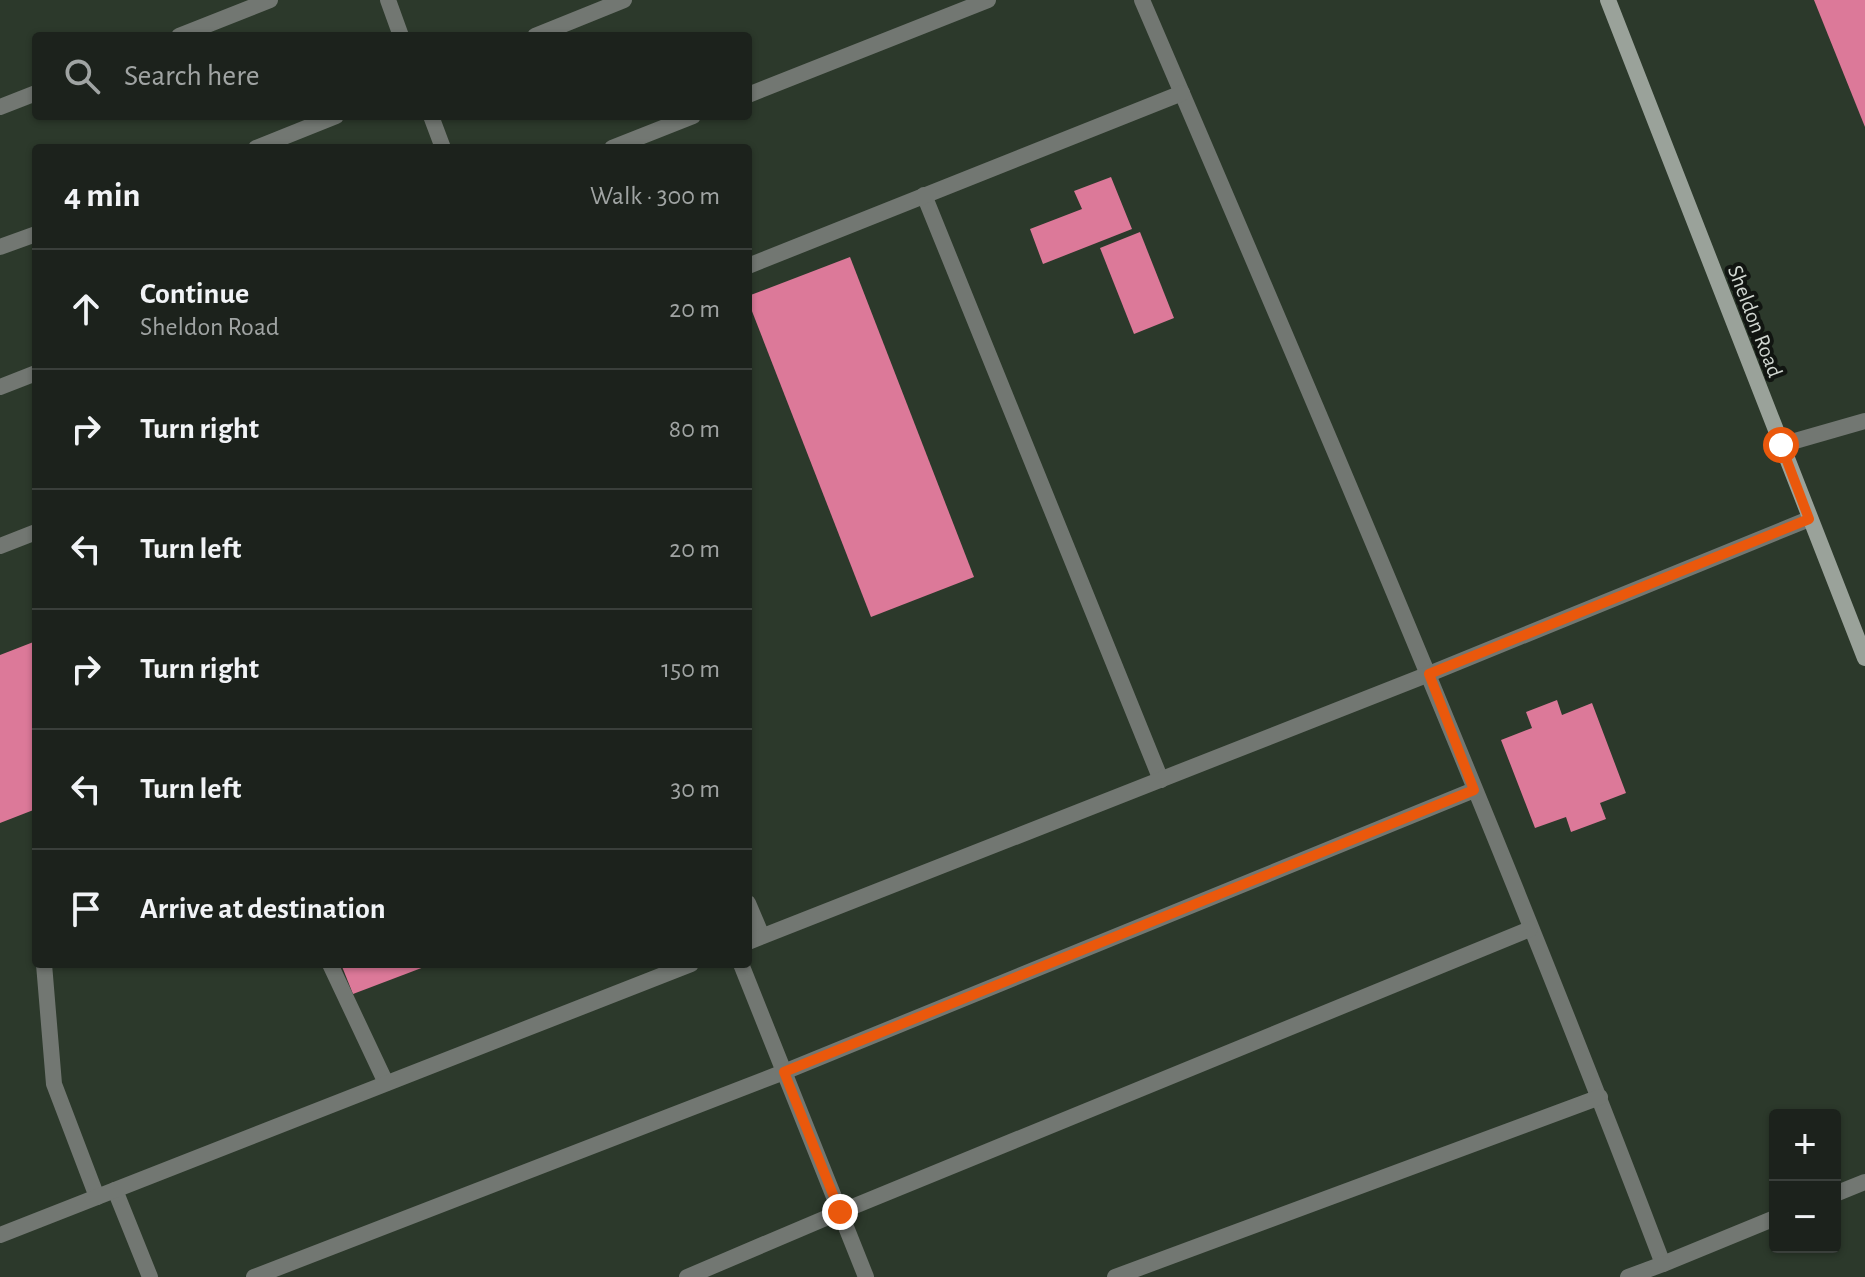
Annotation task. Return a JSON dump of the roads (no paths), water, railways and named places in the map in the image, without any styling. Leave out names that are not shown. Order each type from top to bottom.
[{"type":"main road","name":"Sheldon Road","points":[[1608,0],[1865,658]]},
{"type":"lane","points":[[189,32],[270,0]]},
{"type":"lane","points":[[388,0],[400,32]]},
{"type":"lane","points":[[545,32],[624,0]]},
{"type":"lane","points":[[752,93],[988,0]]},
{"type":"lane","points":[[1142,0],[1429,674],[1600,1097],[1663,1264]]},
{"type":"lane","points":[[752,264],[1182,93]]},
{"type":"lane","points":[[0,107],[32,95]]},
{"type":"lane","points":[[266,144],[326,120]]},
{"type":"lane","points":[[432,120],[442,144]]},
{"type":"lane","points":[[622,144],[683,120]]},
{"type":"lane","points":[[924,195],[1161,780]]},
{"type":"lane","points":[[0,247],[32,235]]},
{"type":"lane","points":[[0,387],[32,375]]},
{"type":"lane","points":[[1781,445],[1865,421]]},
{"type":"lane","points":[[755,939],[1429,674],[1809,519]]},
{"type":"lane","points":[[0,546],[32,534]]},
{"type":"lane","points":[[254,1277],[784,1072],[1474,790]]},
{"type":"lane","points":[[687,1277],[1530,929]]},
{"type":"lane","points":[[44,968],[54,1084],[97,1197]]},
{"type":"lane","points":[[332,968],[386,1083]]},
{"type":"lane","points":[[0,1235],[681,968]]},
{"type":"lane","points":[[743,968],[866,1277]]},
{"type":"lane","points":[[1115,1277],[1600,1097]]},
{"type":"lane","points":[[1841,1192],[1865,1182]]},
{"type":"lane","points":[[115,1190],[150,1277]]},
{"type":"lane","points":[[1628,1277],[1769,1220]]}]
